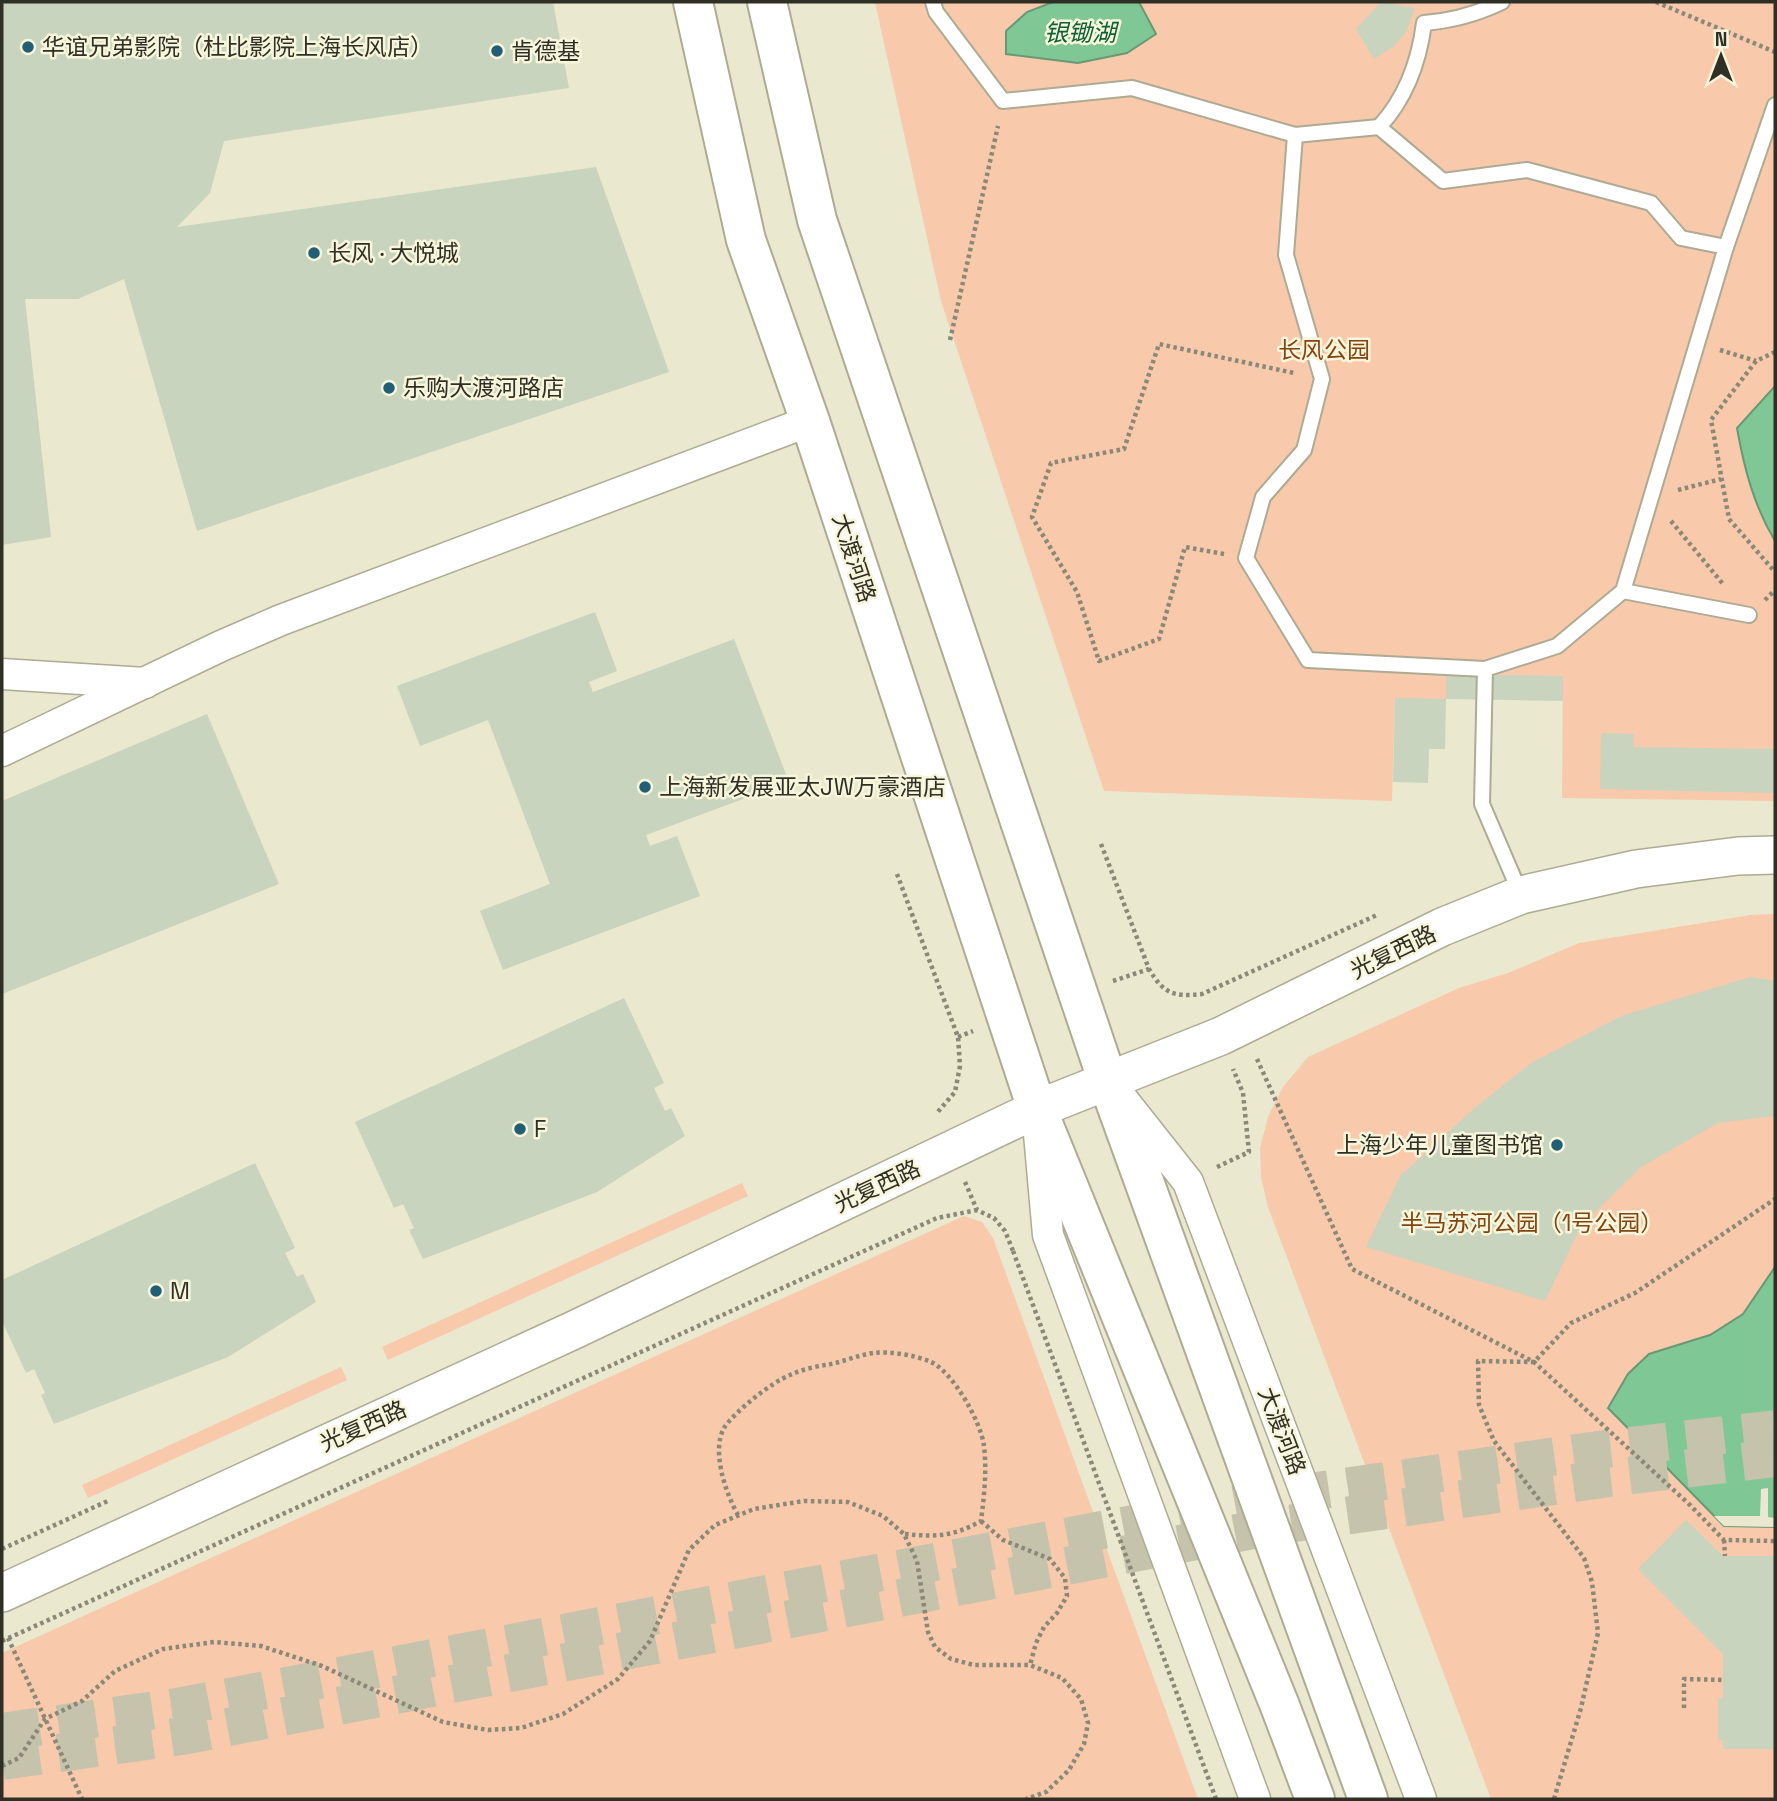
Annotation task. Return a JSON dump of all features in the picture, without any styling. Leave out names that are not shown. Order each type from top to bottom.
[{"type":"main road","name":"大渡河路","points":[[693,2],[746,240],[810,421],[1037,1109],[1280,1706],[1315,1799]]},
{"type":"main road","name":"大渡河路","points":[[767,2],[817,220],[1108,1082],[1367,1799]]},
{"type":"street","points":[[2,751],[281,620],[810,421]]},
{"type":"street","points":[[2,674],[147,683]]},
{"type":"street","name":"光复西路","points":[[2,1593],[574,1330],[1037,1109],[1242,1026],[1442,927],[1521,895],[1636,869],[1738,856],[1775,855]]},
{"type":"street","name":"大渡河路","points":[[1108,1082],[1188,1182],[1421,1799]]},
{"type":"street","name":"大渡河路","points":[[1037,1109],[1048,1235],[1255,1799]]},
{"type":"lane","points":[[933,2],[936,12],[1003,101],[1132,88],[1295,135],[1378,127],[1393,112],[1407,84],[1420,53],[1424,23],[1446,21],[1502,2]]},
{"type":"lane","points":[[1295,135],[1286,255],[1322,379],[1304,450],[1263,497],[1246,558],[1308,660],[1485,669],[1557,646],[1623,591],[1726,247],[1775,105]]},
{"type":"lane","points":[[1378,127],[1443,181],[1527,170],[1651,203],[1681,238],[1726,247]]},
{"type":"lane","points":[[1623,591],[1749,615]]},
{"type":"lane","points":[[1485,669],[1482,804],[1521,895]]},
{"type":"path","points":[[1656,2],[1775,52]]},
{"type":"path","points":[[950,340],[1003,101]]},
{"type":"path","points":[[1697,343],[1756,360]]},
{"type":"path","points":[[1246,558],[1185,547],[1159,639],[1099,661],[1077,592],[1031,517],[1051,463],[1124,449],[1159,344],[1322,379]]},
{"type":"path","points":[[1775,352],[1756,360],[1712,420],[1728,519],[1775,572]]},
{"type":"path","points":[[1721,479],[1652,498],[1749,615]]},
{"type":"path","points":[[1101,844],[1149,969],[1159,987],[1179,996],[1202,994],[1379,915]]},
{"type":"path","points":[[897,874],[958,1037],[960,1066],[955,1092],[937,1114],[925,1120]]},
{"type":"path","points":[[1242,1026],[1352,1269],[1534,1362],[1690,1505],[1724,1540],[1724,1556]]},
{"type":"path","points":[[1554,1799],[1581,1708],[1598,1633],[1592,1582],[1584,1558],[1494,1441],[1479,1405],[1478,1361],[1534,1362],[1571,1323],[1635,1293],[1775,1199]]},
{"type":"path","points":[[82,1799],[5,1639],[937,1218],[977,1210]]},
{"type":"path","points":[[1013,1251],[1216,1799]]},
{"type":"path","points":[[738,1515],[723,1479],[719,1453],[723,1429],[750,1401],[789,1375],[874,1353],[905,1355],[933,1363],[950,1379],[971,1407],[984,1445],[981,1521]]},
{"type":"path","points":[[2,1549],[114,1498]]},
{"type":"path","points":[[2,1766],[19,1758],[45,1719],[82,1701],[115,1671],[163,1648],[214,1642],[261,1646],[323,1666],[443,1722],[488,1730],[521,1728],[563,1714],[618,1679],[650,1642],[689,1550],[715,1525],[754,1509],[804,1501],[849,1502],[883,1516],[904,1534],[917,1561],[928,1632],[935,1647],[951,1659],[974,1665],[1030,1665],[1062,1678],[1081,1699],[1088,1723],[1084,1744],[1069,1770],[1046,1792],[1026,1799]]},
{"type":"path","points":[[904,1534],[940,1537],[981,1521]]},
{"type":"path","points":[[981,1521],[1003,1540],[1050,1559],[1065,1578],[1067,1596],[1044,1627],[1030,1665]]},
{"type":"path","points":[[1724,1540],[1775,1541]]},
{"type":"path","points":[[1684,1708],[1684,1679],[1724,1679]]},
{"type":"green space","name":"长风公园","points":[[875,2],[1775,2],[1775,801],[1562,798],[1563,676],[1446,675],[1446,699],[1395,699],[1392,801],[1104,791],[941,301]]},
{"type":"green space","name":"半马苏河公园（1号公园）","points":[[1775,914],[1775,1799],[1491,1799],[1268,1207],[1261,1177],[1260,1148],[1268,1117],[1283,1087],[1308,1057],[1459,988],[1508,973],[1579,943],[1751,915]]},
{"type":"green space","points":[[742,1183],[748,1196],[388,1360],[382,1347]]},
{"type":"green space","points":[[964,1216],[982,1222],[993,1238],[1198,1799],[2,1799],[2,1653]]},
{"type":"green space","points":[[341,1367],[347,1380],[88,1498],[82,1485]]},
{"type":"water","name":"银锄湖","points":[[1053,2],[1139,2],[1156,34],[1127,53],[1078,63],[1006,54],[1006,31],[1027,12]]},
{"type":"water","points":[[1775,386],[1775,541],[1751,486],[1737,428]]},
{"type":"water","points":[[1775,1267],[1775,1527],[1724,1526],[1608,1408],[1628,1374],[1649,1354],[1710,1335],[1743,1314]]},
{"type":"pier","points":[[1768,1488],[1768,1517],[1775,1518],[1775,1527],[1724,1526],[1714,1516],[1760,1516],[1761,1489]]},
{"type":"building","name":"长风 · 大悦城","points":[[2,2],[553,2],[569,88],[224,141],[210,193],[177,227],[596,167],[669,372],[197,531],[124,279],[78,299],[25,299],[51,537],[2,545]]},
{"type":"building","points":[[1381,2],[1415,8],[1406,32],[1394,46],[1374,59],[1356,29]]},
{"type":"building","name":"上海新发展亚太JW万豪酒店","points":[[595,612],[617,671],[589,682],[593,692],[734,639],[789,782],[646,835],[650,846],[677,836],[700,896],[503,970],[480,911],[550,884],[488,720],[420,746],[397,686]]},
{"type":"building","points":[[1446,674],[1563,676],[1563,701],[1446,699]]},
{"type":"building","points":[[1395,698],[1446,699],[1445,749],[1429,749],[1428,783],[1393,782]]},
{"type":"building","points":[[207,714],[279,884],[2,994],[2,801]]},
{"type":"building","points":[[1601,733],[1634,734],[1633,747],[1775,749],[1775,793],[1600,789]]},
{"type":"building","name":"上海少年儿童图书馆","points":[[1750,977],[1775,981],[1775,1116],[1718,1123],[1641,1167],[1581,1226],[1545,1301],[1366,1247],[1400,1176],[1476,1107],[1531,1063],[1621,1016]]},
{"type":"building","name":"F","points":[[624,998],[664,1083],[654,1088],[665,1111],[671,1108],[685,1136],[597,1192],[423,1259],[409,1230],[414,1228],[403,1204],[394,1208],[355,1122]]},
{"type":"building","name":"M","points":[[255,1163],[295,1248],[285,1253],[297,1277],[303,1274],[316,1302],[228,1357],[54,1424],[41,1395],[45,1393],[34,1369],[26,1373],[2,1321],[2,1280]]},
{"type":"building","points":[[1686,1520],[1723,1556],[1775,1556],[1775,1749],[1723,1749],[1723,1740],[1718,1740],[1718,1698],[1723,1698],[1723,1654],[1638,1569]]},
{"type":"tunnel","points":[[2,1732],[177,1707],[1269,1498],[1605,1449],[1775,1429]]},
{"type":"tunnel","points":[[2,1761],[182,1736],[1274,1526],[1609,1478],[1775,1458]]},
{"type":"place","name":"华谊兄弟影院（杜比影院上海长风店）","points":[[28,47]]},
{"type":"place","name":"肯德基","points":[[497,51]]},
{"type":"place","name":"长风 · 大悦城","points":[[314,253]]},
{"type":"place","name":"乐购大渡河路店","points":[[389,388]]},
{"type":"place","name":"上海新发展亚太JW万豪酒店","points":[[645,787]]},
{"type":"place","name":"F","points":[[520,1129]]},
{"type":"place","name":"上海少年儿童图书馆","points":[[1557,1145]]},
{"type":"place","name":"M","points":[[156,1291]]}]
